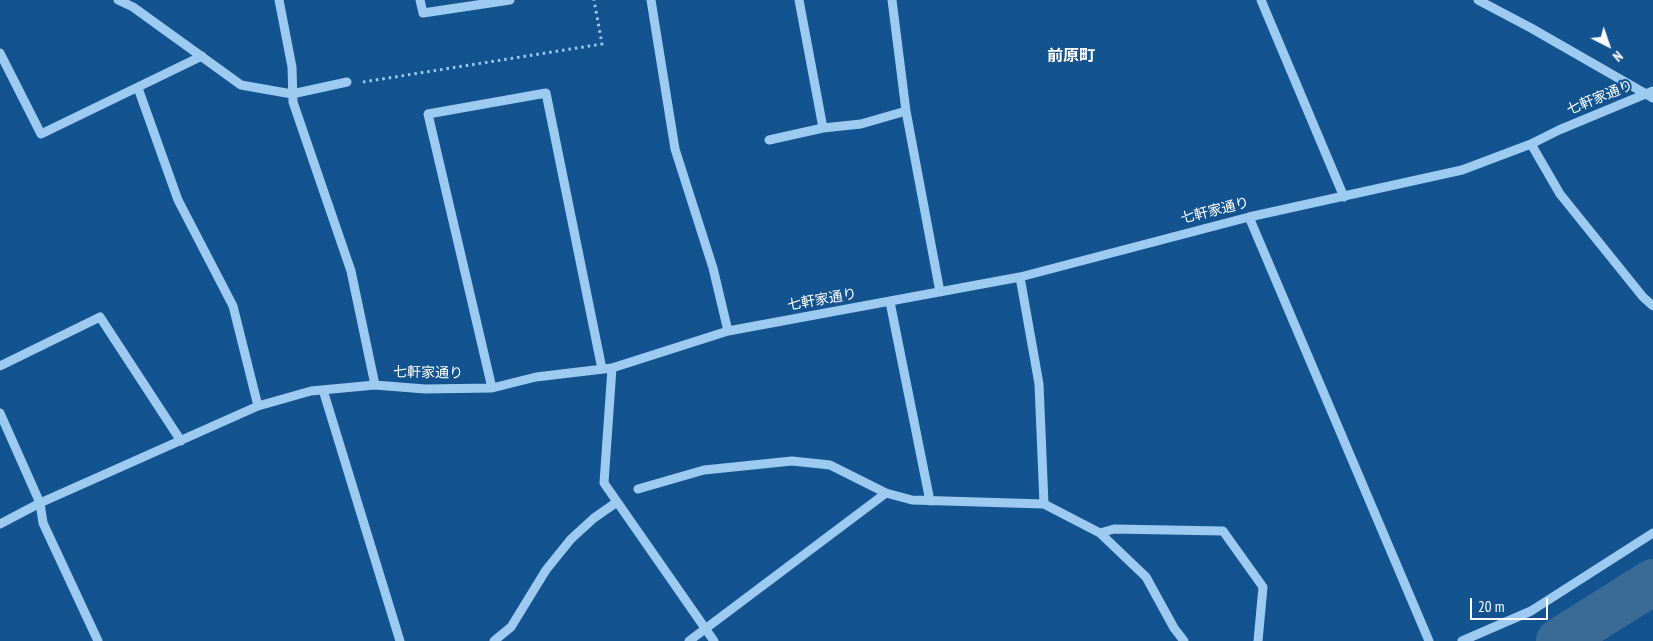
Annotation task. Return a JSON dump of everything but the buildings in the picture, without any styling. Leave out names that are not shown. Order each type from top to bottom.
[{"type":"street","points":[[118,0],[132,7],[241,85],[292,94],[347,82]]},
{"type":"street","points":[[280,0],[292,67],[292,94],[351,271],[375,385]]},
{"type":"street","points":[[420,0],[423,13],[510,0]]},
{"type":"street","points":[[651,0],[675,149],[713,268],[728,331]]},
{"type":"street","points":[[799,0],[824,128]]},
{"type":"street","points":[[892,0],[906,111],[940,292]]},
{"type":"street","points":[[1261,0],[1344,197]]},
{"type":"street","points":[[1478,0],[1651,94]]},
{"type":"street","points":[[0,53],[41,134],[202,56]]},
{"type":"street","points":[[138,88],[178,200],[233,306],[258,406]]},
{"type":"street","points":[[492,388],[428,114],[546,93],[602,370]]},
{"type":"street","name":"七軒家通り","points":[[0,524],[40,503],[258,406],[323,390],[375,385],[425,389],[492,388],[536,377],[602,370],[728,331],[1020,277],[1249,217],[1462,170],[1532,144],[1559,130],[1651,94]]},
{"type":"street","points":[[768,140],[824,128],[861,124],[906,111]]},
{"type":"street","points":[[1532,144],[1560,194],[1642,297],[1653,306]]},
{"type":"street","points":[[1249,217],[1429,641]]},
{"type":"street","points":[[1020,277],[1039,384],[1044,504]]},
{"type":"street","points":[[890,302],[930,501]]},
{"type":"street","points":[[0,366],[100,317],[181,441]]},
{"type":"street","points":[[612,368],[604,484],[714,641]]},
{"type":"street","points":[[323,390],[400,641]]},
{"type":"street","points":[[0,413],[40,503],[43,523],[98,641]]},
{"type":"street","points":[[638,489],[704,470],[792,461],[830,465],[886,493],[912,500],[1044,504],[1100,533],[1146,578],[1174,628],[1184,641]]},
{"type":"street","points":[[689,641],[886,493]]},
{"type":"street","points":[[494,641],[511,628],[546,570],[571,539],[594,518],[617,502]]},
{"type":"street","points":[[1100,533],[1114,529],[1223,531],[1263,588],[1258,641]]},
{"type":"street","points":[[1462,641],[1531,611],[1653,533]]},
{"type":"path","points":[[347,82],[373,81],[602,44],[594,0]]},
{"type":"waterway","points":[[1559,641],[1653,582]]},
{"type":"district","name":"前原町","points":[[1071,56]]}]
